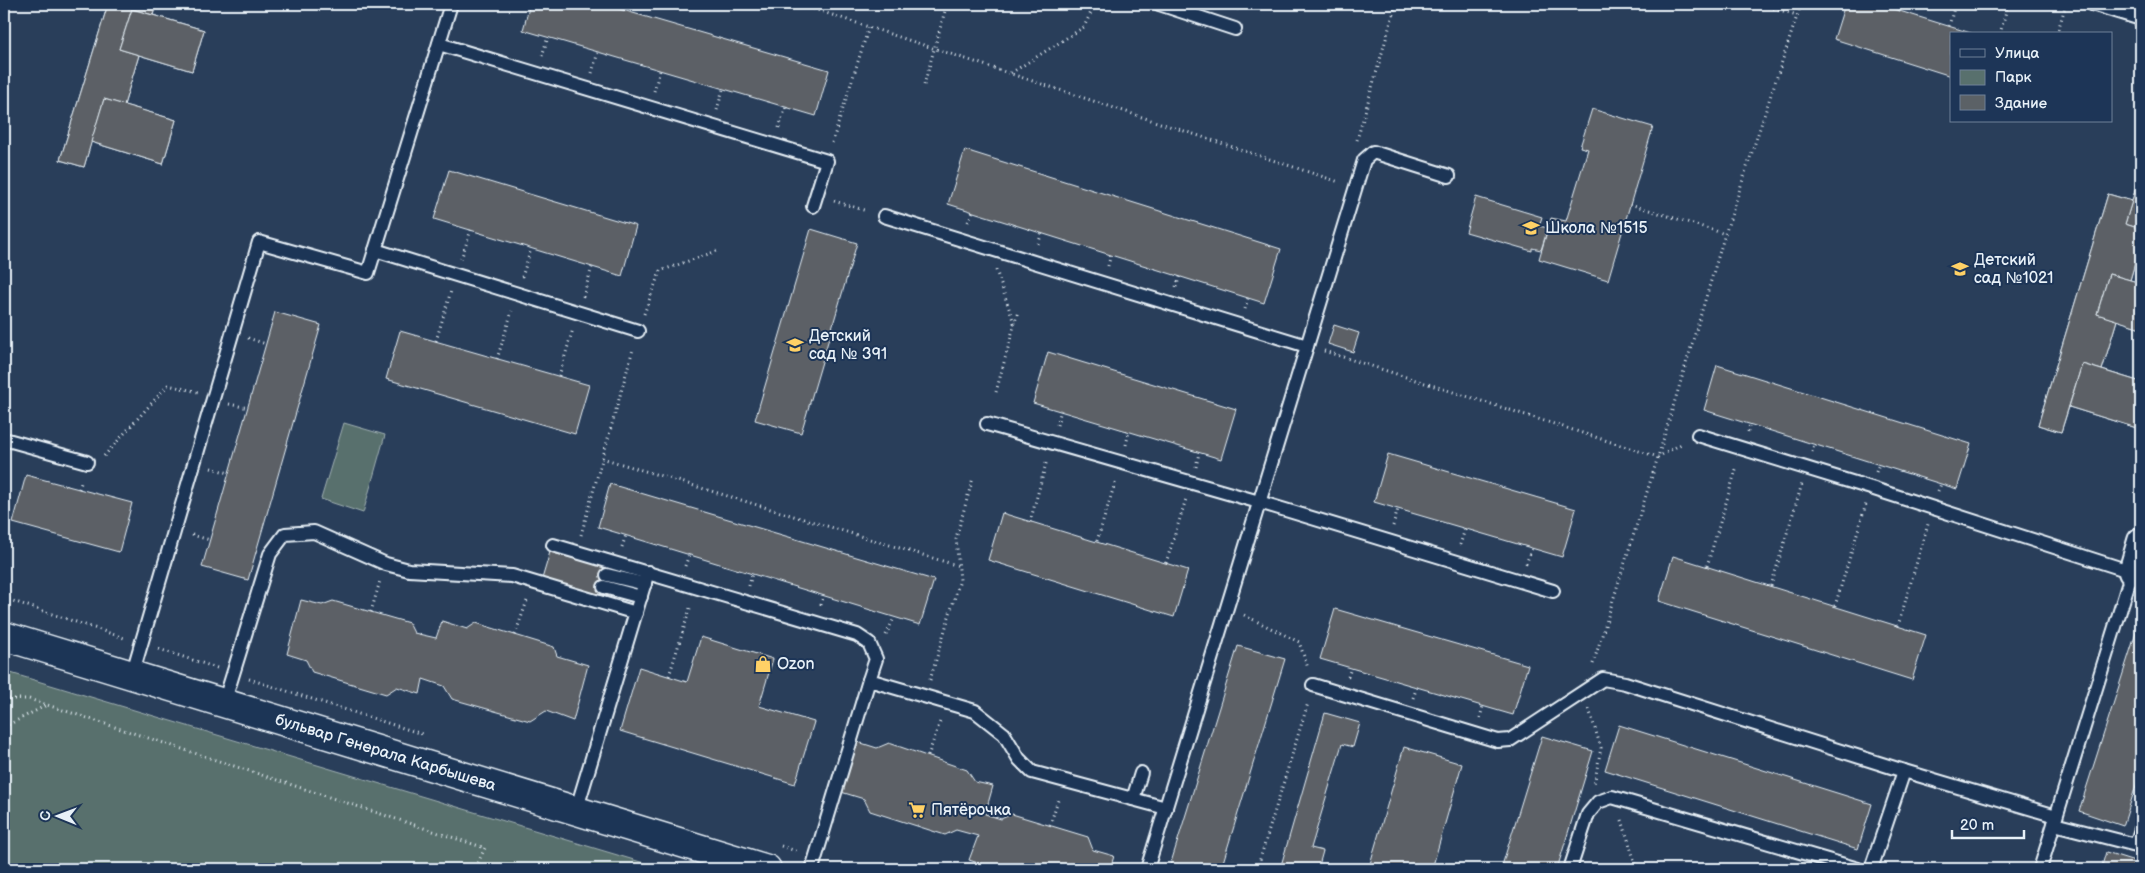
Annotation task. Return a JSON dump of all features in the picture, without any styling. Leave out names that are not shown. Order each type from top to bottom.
[{"type":"street","points":[[2132,572],[2141,541]]},
{"type":"street","name":"бульвар Генерала Карбышева","points":[[4,636],[576,811],[769,856]]},
{"type":"lane","points":[[132,675],[259,242],[368,273],[451,4]]},
{"type":"lane","points":[[1159,4],[1235,29]]},
{"type":"lane","points":[[2092,4],[2141,19]]},
{"type":"lane","points":[[439,44],[827,161],[815,201]]},
{"type":"lane","points":[[1147,869],[1364,160],[1373,152],[1449,176]]},
{"type":"lane","points":[[884,216],[1307,346]]},
{"type":"lane","points":[[375,250],[638,331]]},
{"type":"lane","points":[[987,424],[1259,502],[1553,591]]},
{"type":"lane","points":[[1698,435],[1871,488],[2132,572],[2040,869]]},
{"type":"lane","points":[[4,439],[87,462]]},
{"type":"lane","points":[[224,703],[270,554],[285,534],[314,532],[386,564],[409,570],[512,576],[636,613]]},
{"type":"lane","points":[[553,545],[582,552],[646,578],[697,587],[857,635],[869,643],[876,659],[812,869]]},
{"type":"lane","points":[[641,597],[605,581],[646,578]]},
{"type":"lane","points":[[576,811],[646,578]]},
{"type":"lane","points":[[1313,685],[1498,741],[1510,740],[1603,679],[1625,683],[2136,845],[2141,829]]},
{"type":"lane","points":[[869,680],[975,711],[1004,734],[1019,759],[1032,772],[1166,808]]},
{"type":"lane","points":[[1871,869],[1904,771]]},
{"type":"lane","points":[[1133,799],[1141,773]]},
{"type":"lane","points":[[1570,869],[1588,814],[1598,802],[1612,797],[1858,869]]},
{"type":"path","points":[[799,4],[1344,183]]},
{"type":"path","points":[[924,85],[947,4]]},
{"type":"path","points":[[1010,74],[1084,26],[1095,4]]},
{"type":"path","points":[[1759,4],[1798,15]]},
{"type":"path","points":[[1598,802],[1594,781],[1601,748],[1584,692],[1658,457],[1725,234],[1801,4]]},
{"type":"path","points":[[1898,10],[1900,4]]},
{"type":"path","points":[[1949,26],[1955,4]]},
{"type":"path","points":[[2001,32],[2008,4]]},
{"type":"path","points":[[2058,32],[2066,4]]},
{"type":"path","points":[[827,161],[869,27]]},
{"type":"path","points":[[815,201],[884,216]]},
{"type":"path","points":[[1630,204],[1725,234]]},
{"type":"path","points":[[988,248],[1015,323]]},
{"type":"path","points":[[582,552],[581,531],[638,331],[660,271],[718,252]]},
{"type":"path","points":[[996,392],[1018,311]]},
{"type":"path","points":[[1307,346],[1658,457],[1698,435]]},
{"type":"path","points":[[87,462],[98,462],[168,385],[214,397]]},
{"type":"path","points":[[1707,566],[1750,424]]},
{"type":"path","points":[[1030,522],[1052,443]]},
{"type":"path","points":[[1771,586],[1814,444]]},
{"type":"path","points":[[602,458],[958,566]]},
{"type":"path","points":[[1097,542],[1121,463]]},
{"type":"path","points":[[1835,606],[1879,464]]},
{"type":"path","points":[[925,696],[960,580],[956,538],[973,478]]},
{"type":"path","points":[[1166,563],[1191,483]]},
{"type":"path","points":[[1898,626],[1941,484]]},
{"type":"path","points":[[371,612],[386,564]]},
{"type":"path","points":[[515,635],[533,582]]},
{"type":"path","points":[[669,676],[697,587]]},
{"type":"path","points":[[4,598],[233,674],[423,734]]},
{"type":"path","points":[[1227,607],[1299,642],[1313,685],[1257,869]]},
{"type":"path","points":[[4,699],[29,699],[485,848],[476,869]]},
{"type":"path","points":[[928,756],[946,702]]},
{"type":"path","points":[[4,727],[47,705]]},
{"type":"path","points":[[1050,825],[1065,781]]},
{"type":"path","points":[[1616,798],[1638,869]]},
{"type":"path","points":[[769,856],[816,857]]},
{"type":"path","points":[[4,865],[20,869]]},
{"type":"green space","points":[[344,423],[385,435],[363,513],[321,499]]},
{"type":"green space","points":[[4,671],[664,869],[4,869]]},
{"type":"building","points":[[108,4],[156,4],[153,15],[204,30],[192,71],[139,55],[124,105],[176,120],[163,164],[91,142],[84,167],[60,160]]},
{"type":"building","points":[[108,4],[156,4],[153,15],[132,9],[119,49],[139,55],[124,105],[104,99],[84,167],[60,160]]},
{"type":"building","points":[[530,4],[602,4],[829,70],[816,116],[523,30]]},
{"type":"building","points":[[1845,4],[1877,4],[1968,32],[1950,32],[1950,76],[1834,39]]},
{"type":"building","points":[[132,9],[204,30],[192,71],[119,49]]},
{"type":"building","points":[[104,99],[176,120],[163,164],[91,142]]},
{"type":"building","points":[[1592,109],[1653,127],[1608,280],[1539,259],[1551,218],[1566,221],[1588,149],[1580,147]]},
{"type":"building","points":[[965,150],[1281,249],[1264,303],[948,204]]},
{"type":"building","points":[[449,170],[636,226],[622,276],[434,219]]},
{"type":"building","points":[[2138,181],[2141,182],[2141,243],[2130,280],[2141,283],[2141,328],[2117,320],[2102,370],[2141,382],[2140,429],[2069,407],[2061,432],[2038,425],[2108,194],[2132,201]]},
{"type":"building","points":[[2138,181],[2141,182],[2141,229],[2125,224]]},
{"type":"building","points":[[2108,194],[2132,201],[2125,224],[2141,229],[2141,243],[2130,280],[2109,274],[2097,314],[2117,320],[2102,370],[2082,364],[2061,432],[2038,425]]},
{"type":"building","points":[[1476,197],[1542,217],[1539,226],[1548,228],[1541,250],[1532,248],[1532,251],[1466,232]]},
{"type":"building","points":[[811,229],[857,243],[801,433],[755,420]]},
{"type":"building","points":[[2109,274],[2141,283],[2141,328],[2097,314]]},
{"type":"building","points":[[275,312],[321,325],[248,580],[202,567]]},
{"type":"building","points":[[1334,325],[1359,333],[1353,352],[1328,344]]},
{"type":"building","points":[[400,331],[589,385],[575,434],[386,379]]},
{"type":"building","points":[[1048,352],[1236,409],[1221,459],[1033,403]]},
{"type":"building","points":[[2082,364],[2141,382],[2140,429],[2069,407]]},
{"type":"building","points":[[1717,365],[1971,444],[1957,489],[1704,410]]},
{"type":"building","points":[[1388,454],[1576,509],[1562,557],[1374,502]]},
{"type":"building","points":[[26,475],[132,503],[119,552],[13,523]]},
{"type":"building","points":[[610,484],[934,580],[920,625],[598,527]]},
{"type":"building","points":[[1002,513],[1188,570],[1174,617],[988,560]]},
{"type":"building","points":[[550,552],[609,568],[601,595],[542,579]]},
{"type":"building","points":[[1673,556],[1926,635],[1912,680],[1659,601]]},
{"type":"building","points":[[301,600],[322,605],[333,601],[409,623],[414,633],[436,638],[442,621],[467,629],[476,623],[554,647],[557,656],[588,665],[573,721],[546,711],[530,721],[452,699],[444,686],[423,679],[420,694],[397,687],[386,694],[312,672],[306,660],[287,654]]},
{"type":"building","points":[[1335,609],[1528,665],[1513,715],[1320,659]]},
{"type":"building","points":[[2141,617],[2141,770],[2123,826],[2079,811]]},
{"type":"building","points":[[701,637],[773,659],[759,706],[814,722],[795,784],[620,731],[639,667],[687,682]]},
{"type":"building","points":[[1238,646],[1285,659],[1221,869],[1169,869]]},
{"type":"building","points":[[1325,713],[1360,723],[1353,747],[1342,744],[1311,848],[1323,851],[1318,869],[1280,869]]},
{"type":"building","points":[[1619,725],[1872,804],[1858,849],[1605,770]]},
{"type":"building","points":[[1542,736],[1593,751],[1557,869],[1501,869]]},
{"type":"building","points":[[858,742],[877,748],[889,743],[967,770],[975,782],[993,786],[985,814],[1001,819],[1012,814],[1088,837],[1093,850],[1114,856],[1110,869],[988,869],[987,866],[969,860],[978,836],[956,830],[945,835],[870,811],[864,799],[841,792]]},
{"type":"building","points":[[1404,747],[1462,764],[1432,869],[1387,869],[1370,864]]},
{"type":"building","points":[[2106,852],[2141,863],[2141,869],[2101,869]]},
{"type":"place","name":"Школа №1515","points":[[1531,228]]},
{"type":"place","name":"Детский сад №1021","points":[[1960,269]]},
{"type":"place","name":"Детский сад № 391","points":[[795,345]]},
{"type":"place","name":"Ozon","points":[[763,664]]},
{"type":"place","name":"Пятёрочка","points":[[917,810]]}]
